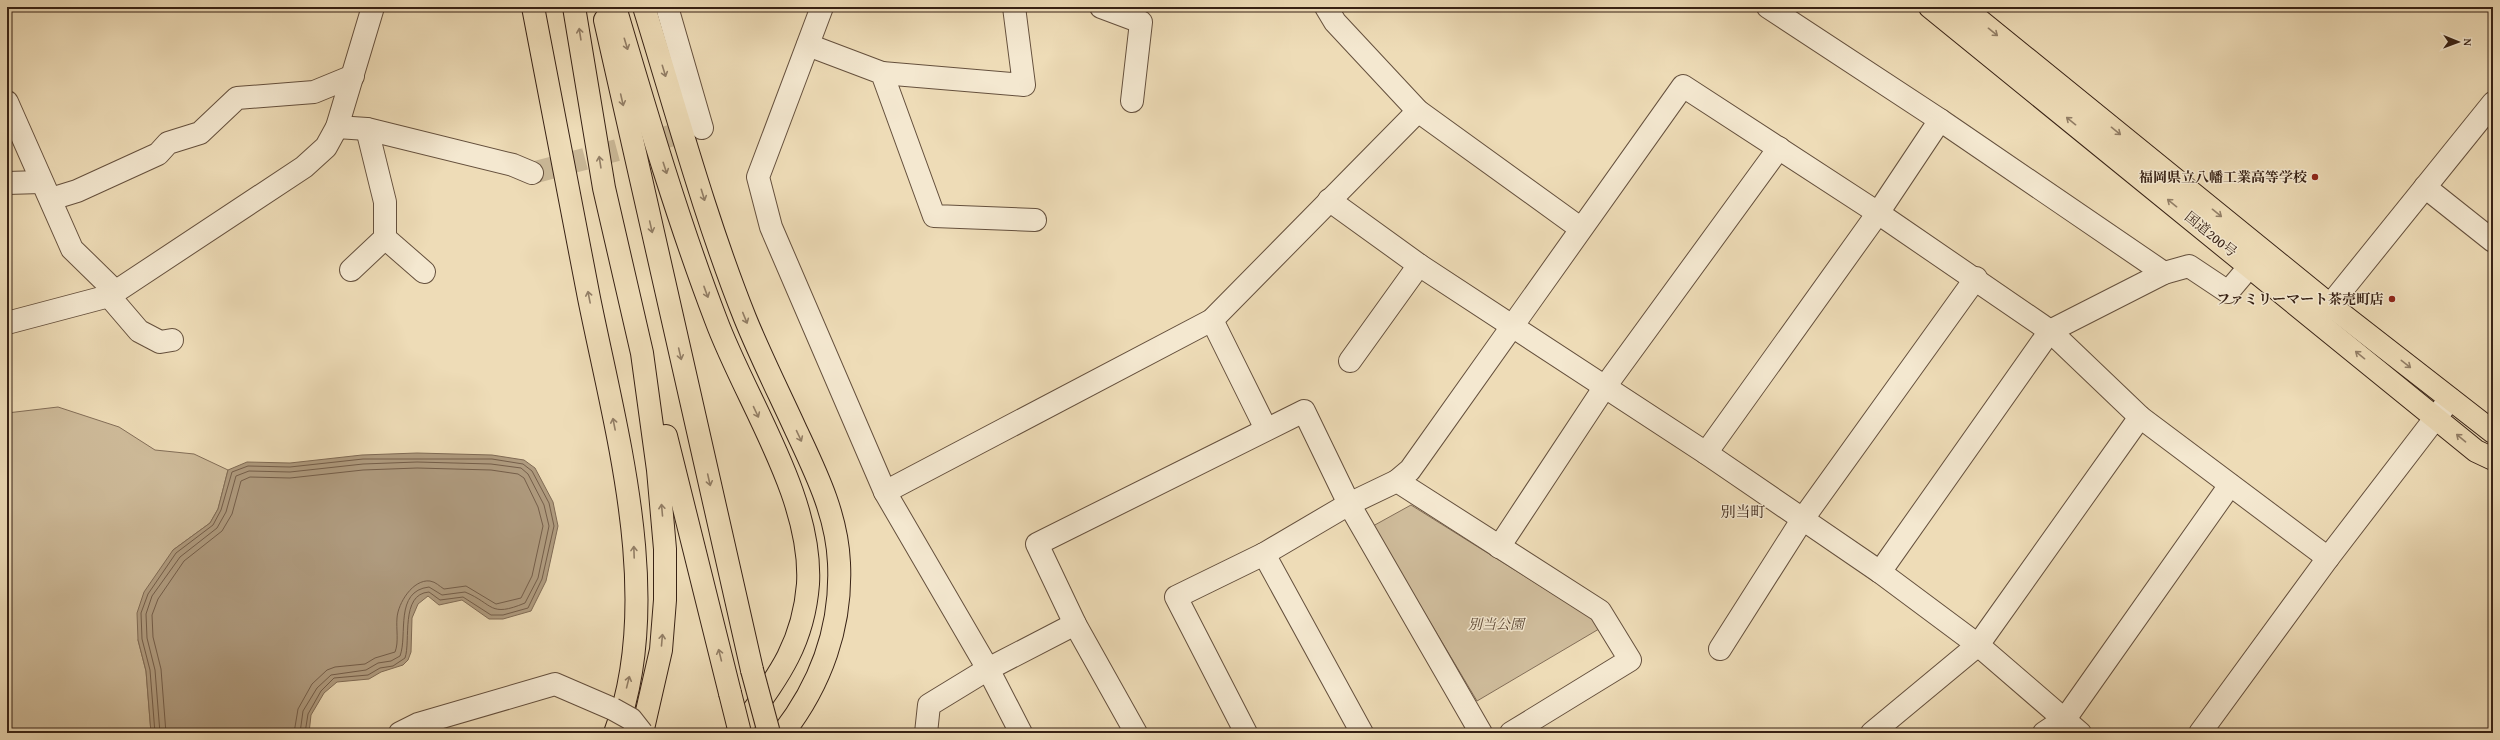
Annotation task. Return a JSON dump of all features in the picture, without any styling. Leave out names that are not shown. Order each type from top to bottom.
[{"type":"highway","points":[[534,7],[568,195],[627,484],[634,535],[634,636],[630,675],[615,733]]},
{"type":"highway","points":[[574,7],[604,188],[642,353],[658,470],[665,549],[665,600],[661,650],[642,733]]},
{"type":"highway","points":[[602,7],[752,670],[769,733]]},
{"type":"highway","points":[[615,7],[695,263],[734,363],[790,486],[800,517],[807,550],[808,583],[804,618],[793,650],[777,677],[737,733]]},
{"type":"highway","points":[[644,7],[724,260],[766,366],[815,470],[827,500],[835,531],[839,586],[834,627],[826,658],[812,690],[783,733]]},
{"type":"highway","name":"国道200号","points":[[1930,7],[2250,266],[2324,313],[2450,399],[2493,432]]},
{"type":"highway","name":"国道200号","points":[[1963,7],[2324,313],[2437,418],[2476,451],[2493,459]]},
{"type":"highway","points":[[604,188],[740,733]]},
{"type":"street","points":[[7,322],[112,294],[304,167],[326,147],[337,127],[373,7]]},
{"type":"street","points":[[667,7],[702,128]]},
{"type":"street","points":[[822,7],[758,177],[770,227],[884,492],[988,669],[1021,733]]},
{"type":"street","points":[[808,45],[882,73],[1024,85],[1014,7]]},
{"type":"street","points":[[1101,7],[1144,14],[1132,101]]},
{"type":"street","points":[[1326,7],[1335,22],[1418,110],[1580,228]]},
{"type":"street","points":[[1768,7],[1940,120],[2164,273]]},
{"type":"street","points":[[882,73],[934,216],[1035,220]]},
{"type":"street","points":[[7,183],[46,190],[77,191],[158,154],[168,143],[200,133],[237,98],[314,92],[353,76]]},
{"type":"street","points":[[1241,731],[1176,598],[1264,554],[1349,504],[1397,481],[1410,470],[1682,86],[1976,278],[2050,331],[2140,417],[2328,558]]},
{"type":"street","points":[[7,102],[72,249],[112,294],[139,331],[160,342],[172,340]]},
{"type":"street","points":[[2324,313],[2493,104]]},
{"type":"street","points":[[884,492],[1212,320],[1418,110]]},
{"type":"street","points":[[1706,453],[1878,213],[1940,120]]},
{"type":"street","points":[[337,127],[367,129],[513,165],[532,173]]},
{"type":"street","points":[[367,129],[384,202],[385,238],[424,272]]},
{"type":"street","points":[[1499,547],[1604,388],[1779,148]]},
{"type":"street","points":[[2425,187],[2493,241]]},
{"type":"street","points":[[1330,200],[1419,265],[1513,326],[1604,388],[1706,453],[1880,572],[1978,645],[2072,726]]},
{"type":"street","points":[[351,270],[385,238]]},
{"type":"street","points":[[1350,361],[1419,265]]},
{"type":"street","points":[[1880,572],[2050,331],[2164,273],[2189,266],[2228,292],[2250,266]]},
{"type":"street","points":[[1720,649],[1802,520],[1976,278]]},
{"type":"street","points":[[1212,320],[1266,429]]},
{"type":"street","points":[[2200,733],[2328,558],[2437,418],[2450,399]]},
{"type":"street","points":[[1136,733],[1075,624],[1037,544],[1304,411],[1349,504],[1481,733]]},
{"type":"street","points":[[1872,733],[1978,645],[2140,417]]},
{"type":"street","points":[[1397,481],[1600,611],[1630,660],[1511,733]]},
{"type":"street","points":[[2044,733],[2072,726],[2230,485]]},
{"type":"street","points":[[1264,554],[1362,733]]},
{"type":"street","points":[[926,733],[929,705],[988,669],[1075,624]]},
{"type":"street","points":[[400,733],[418,724],[555,684],[613,709],[631,719],[642,733]]},
{"type":"green space","points":[[58,407],[119,427],[155,450],[194,454],[228,470],[218,509],[210,523],[173,550],[138,640],[146,671],[151,733],[7,733],[7,413]]},
{"type":"green space","name":"別当公園","points":[[1411,505],[1604,626],[1477,701],[1373,526]]},
{"type":"water","points":[[417,453],[492,455],[524,460],[535,468],[553,502],[558,526],[546,581],[531,611],[503,619],[489,619],[462,600],[439,605],[428,596],[418,604],[412,618],[411,652],[408,660],[403,665],[381,672],[369,679],[337,682],[324,693],[311,715],[309,733],[151,733],[146,671],[138,640],[137,613],[144,592],[173,550],[210,523],[218,509],[228,470],[247,462],[290,463],[362,455]]},
{"type":"tunnel","points":[[532,173],[700,128]]},
{"type":"place","name":"福岡県立八幡工業高等学校","points":[[2315,177]]},
{"type":"place","name":"ファミリーマート茶売町店","points":[[2392,299]]},
{"type":"district","name":"別当町","points":[[1743,511]]}]
